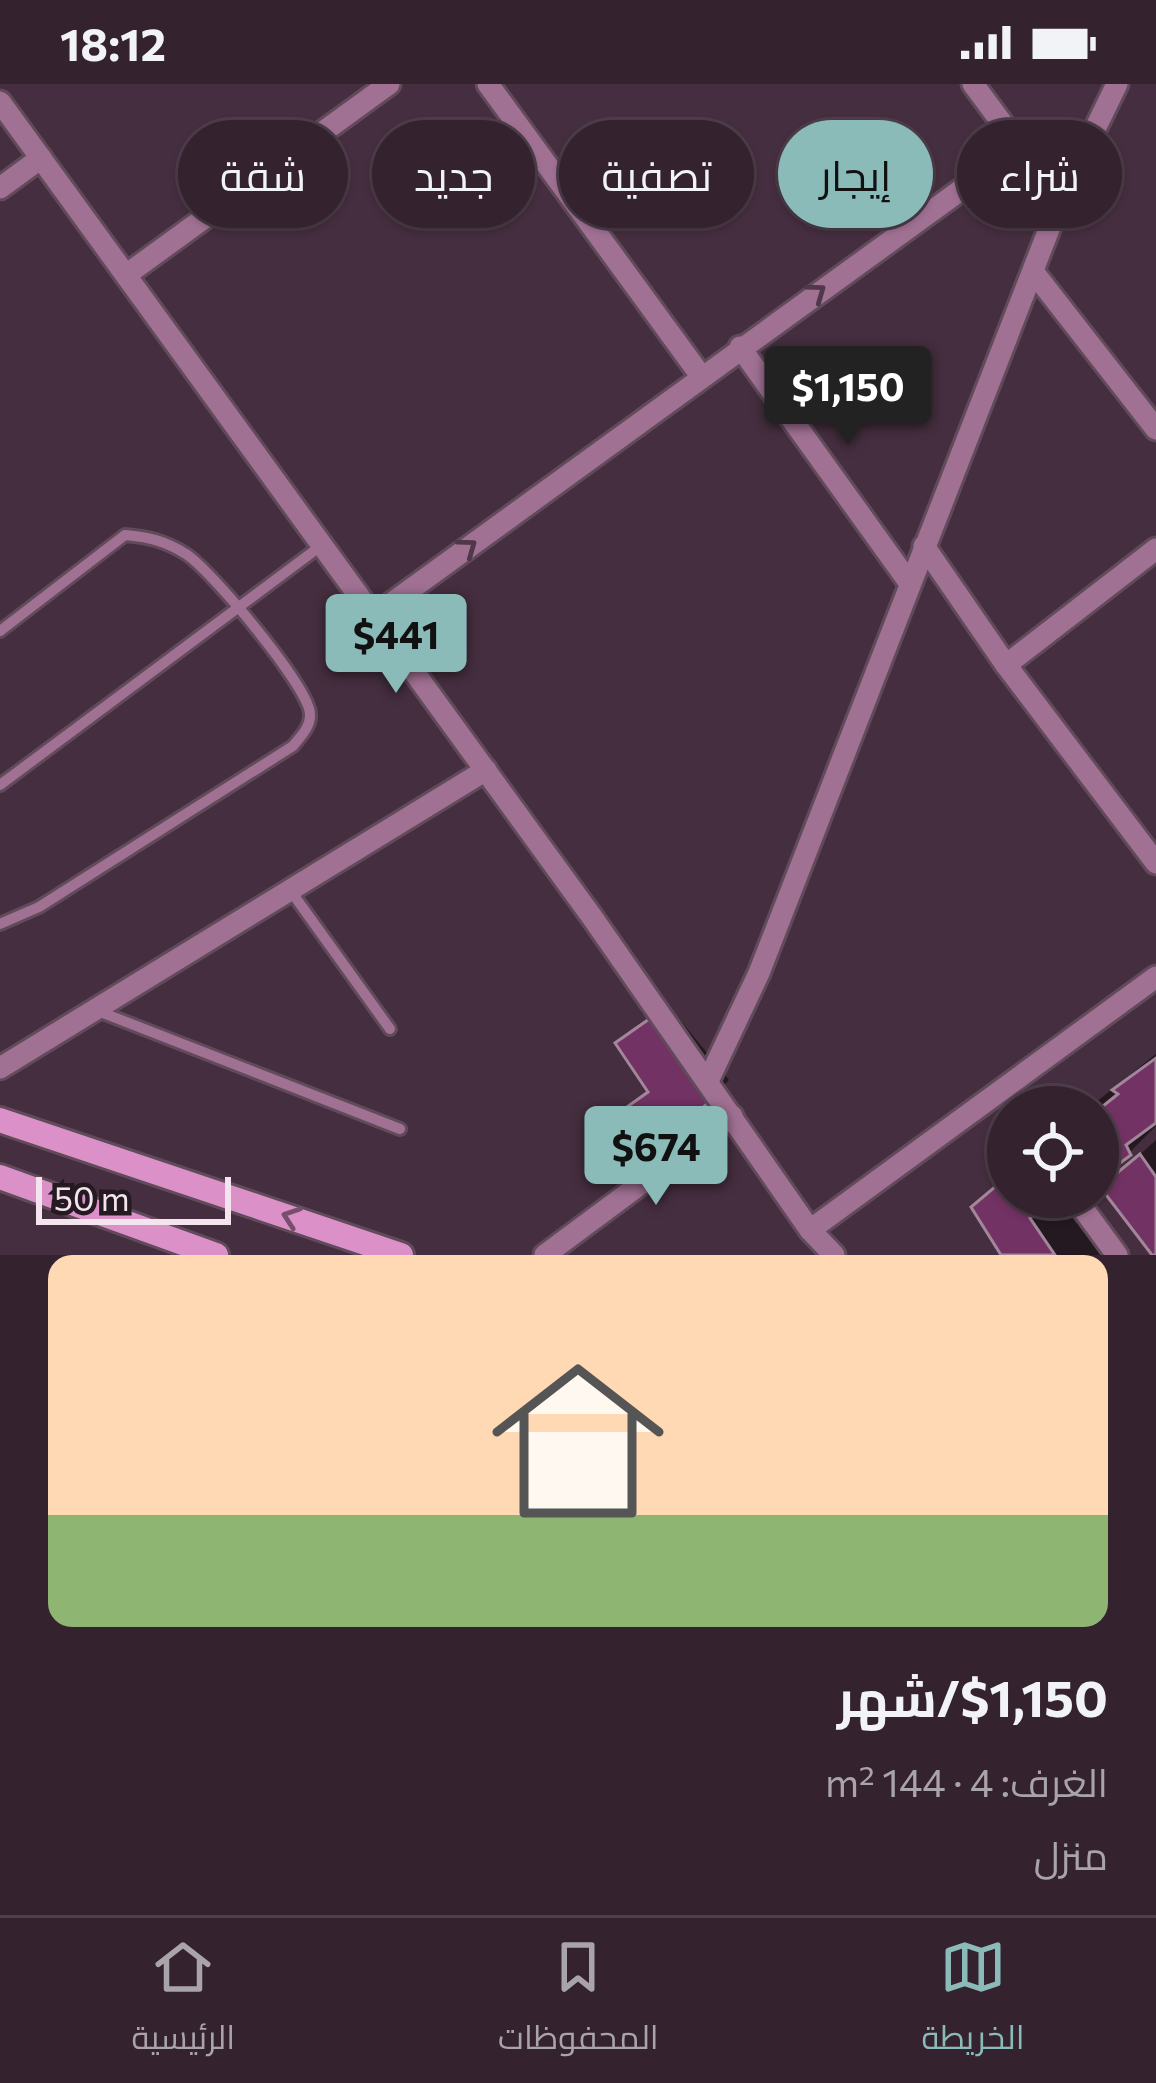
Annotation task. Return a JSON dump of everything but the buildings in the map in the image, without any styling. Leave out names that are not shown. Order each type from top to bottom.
[{"type":"street","points":[[126,275],[389,84]]},
{"type":"street","points":[[488,84],[701,376]]},
{"type":"street","points":[[973,84],[1000,120]]},
{"type":"street","points":[[1099,120],[1117,84]]},
{"type":"street","points":[[0,102],[486,770],[810,1230],[834,1255]]},
{"type":"street","points":[[0,188],[41,158]]},
{"type":"street","points":[[374,616],[957,192]]},
{"type":"street","points":[[708,1081],[753,988],[908,581],[1051,228]]},
{"type":"street","points":[[1035,274],[1156,429]]},
{"type":"street","points":[[740,347],[908,581]]},
{"type":"street","points":[[924,546],[1006,665],[1156,863]]},
{"type":"street","points":[[1006,665],[1156,549]]},
{"type":"street","points":[[0,1068],[486,770]]},
{"type":"street","points":[[810,1230],[1156,977]]},
{"type":"street","points":[[545,1255],[732,1116]]},
{"type":"street","points":[[0,1120],[401,1255]]},
{"type":"street","points":[[0,1177],[216,1255]]},
{"type":"street","points":[[1090,1218],[1117,1255]]},
{"type":"lane","points":[[0,631],[125,535],[156,538],[190,556],[239,605],[311,712],[308,727],[293,746],[39,907],[0,924]]},
{"type":"lane","points":[[0,785],[322,545]]},
{"type":"lane","points":[[290,890],[390,1029]]},
{"type":"lane","points":[[94,1010],[400,1129]]}]
